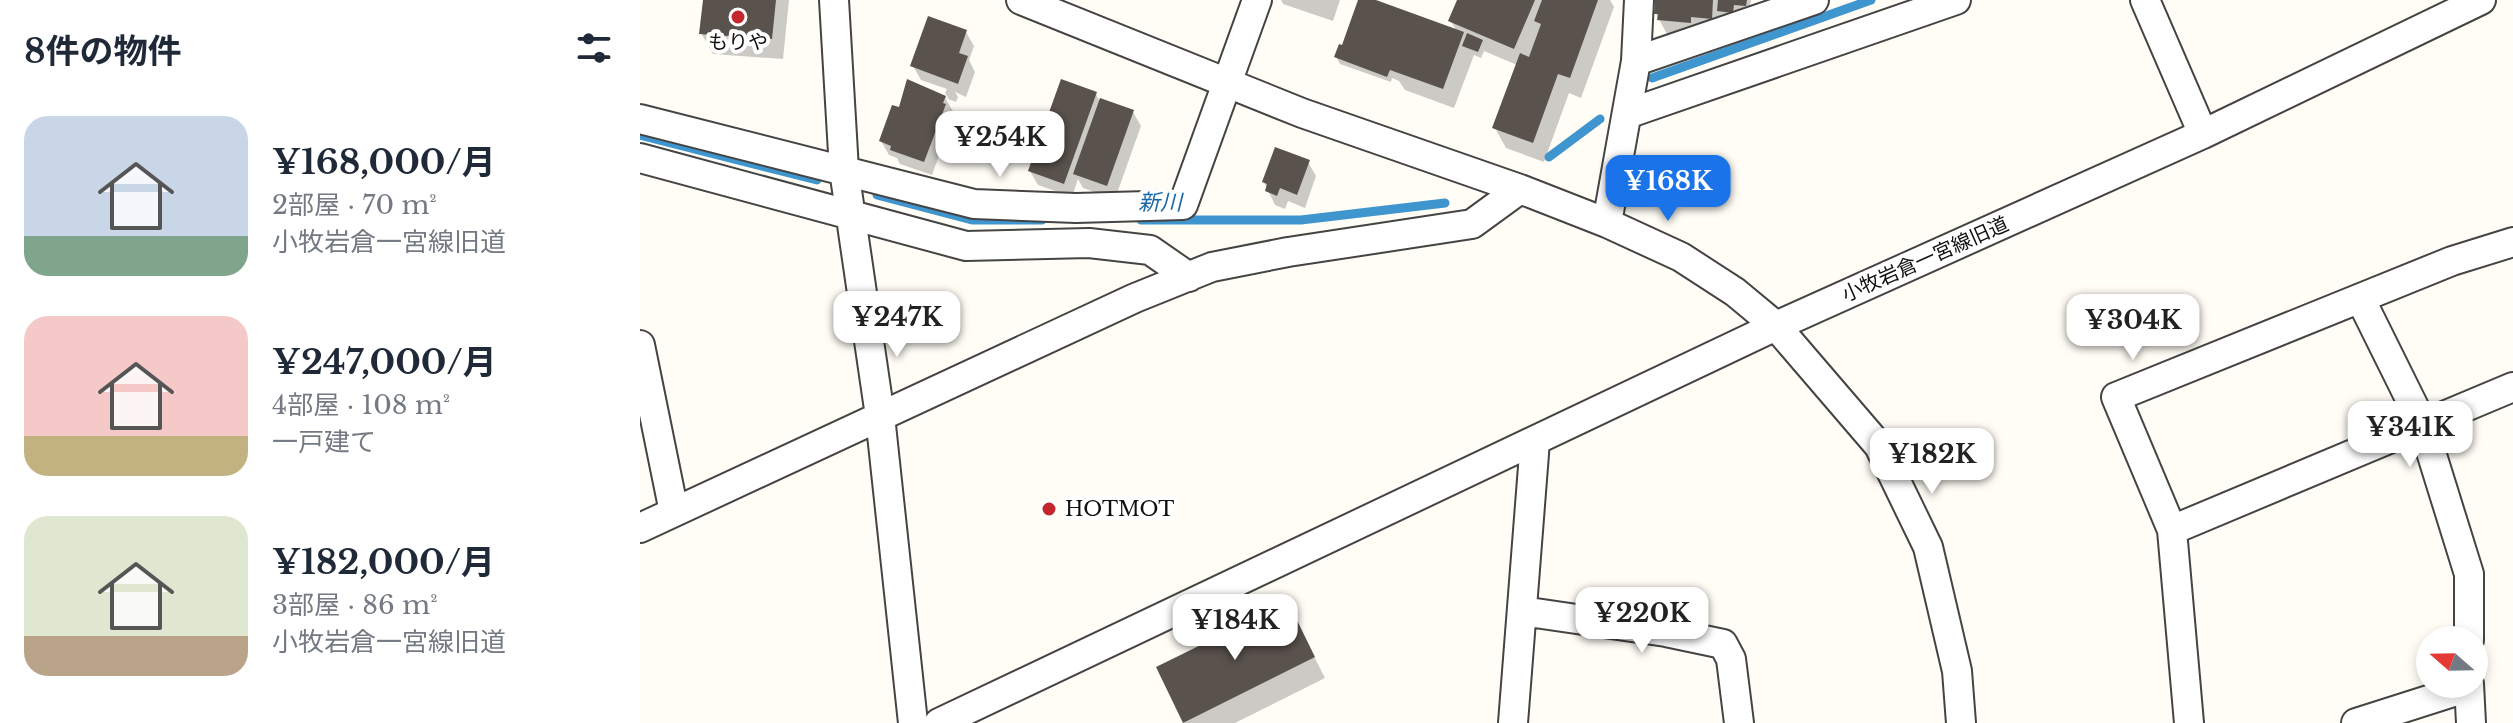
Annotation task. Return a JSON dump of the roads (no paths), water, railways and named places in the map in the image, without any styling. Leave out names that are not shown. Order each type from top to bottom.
[{"type":"street","points":[[834,0],[844,170],[880,416],[913,723]]},
{"type":"street","points":[[1021,0],[1302,113],[1520,189],[1607,223],[1681,257],[1735,292],[1776,326],[1879,446],[1928,547],[1957,671],[1961,723]]},
{"type":"street","points":[[640,119],[974,204],[1076,208],[1183,205],[1257,0]]},
{"type":"street","points":[[1607,223],[1636,61],[1639,0]]},
{"type":"street","points":[[1636,61],[1814,0]]},
{"type":"street","points":[[2145,0],[2203,134]]},
{"type":"street","name":"小牧岩倉一宮線旧道","points":[[939,723],[1776,326],[2203,134],[2481,0]]},
{"type":"street","points":[[1627,114],[1946,2]]},
{"type":"street","points":[[640,158],[966,246],[1089,243],[1150,250],[1189,277]]},
{"type":"street","points":[[640,528],[1135,298],[1212,267],[1472,224],[1520,189]]},
{"type":"street","points":[[2189,723],[2172,530],[2116,397],[2452,261],[2513,242]]},
{"type":"street","points":[[2360,298],[2422,423],[2469,574],[2469,626]]},
{"type":"street","points":[[642,361],[674,512]]},
{"type":"street","points":[[2172,530],[2513,387]]},
{"type":"street","points":[[1513,723],[1535,441]]},
{"type":"street","points":[[1522,611],[1666,632],[1723,644],[1731,659],[1739,723]]},
{"type":"street","points":[[2356,723],[2432,698]]},
{"type":"street","points":[[2470,698],[2471,723]]},
{"type":"waterway","name":"新川","points":[[1652,78],[1871,0]]},
{"type":"waterway","name":"新川","points":[[1549,157],[1600,119]]},
{"type":"waterway","name":"新川","points":[[640,135],[817,180]]},
{"type":"waterway","name":"新川","points":[[877,195],[972,220],[1042,220]]},
{"type":"waterway","name":"新川","points":[[1141,220],[1301,220],[1445,203]]},
{"type":"place","name":"もりや","points":[[738,17]]},
{"type":"place","name":"HOTMOT","points":[[1049,509]]}]
